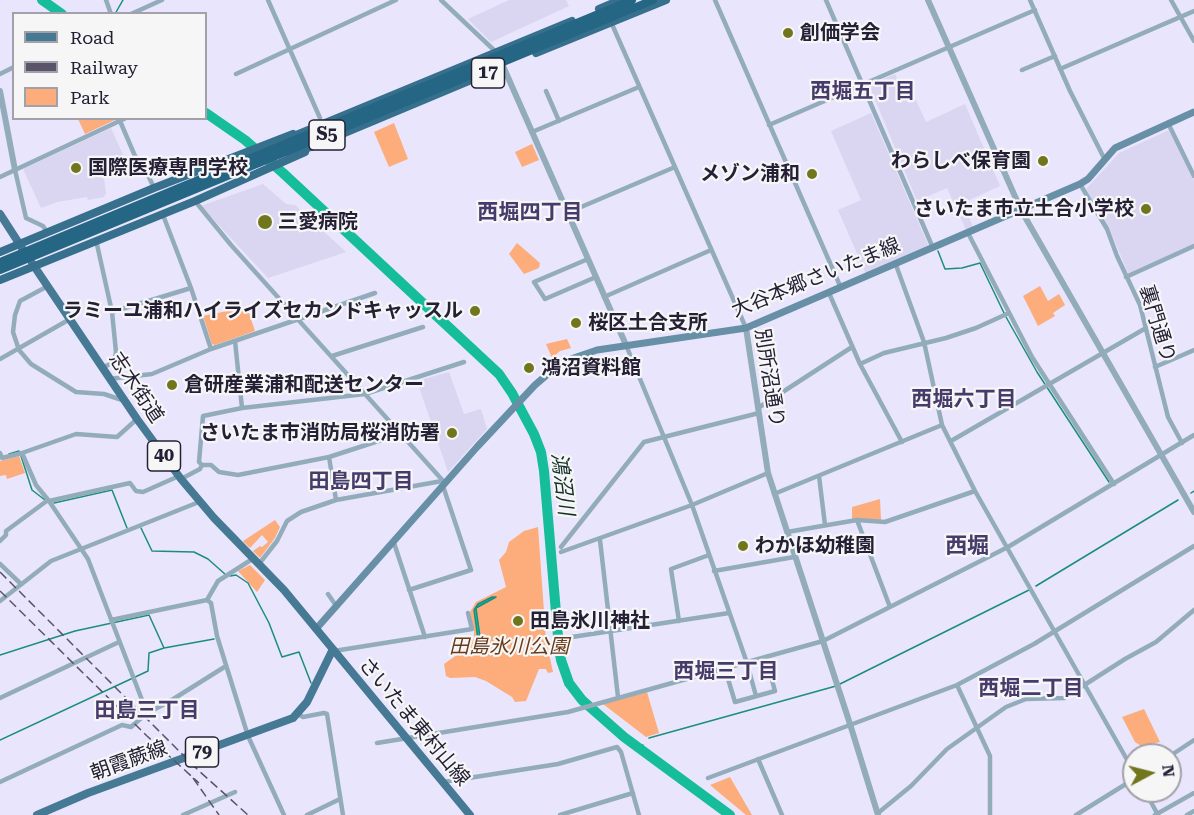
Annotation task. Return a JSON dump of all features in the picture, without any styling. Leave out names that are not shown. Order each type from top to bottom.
[{"type":"highway","name":"17","points":[[1,258],[20,243],[46,237],[269,145],[287,135],[300,133],[496,52],[604,3],[620,0]]},
{"type":"highway","name":"S5","points":[[1,258],[632,0]]},
{"type":"highway","name":"S5","points":[[0,272],[653,0]]},
{"type":"highway","name":"17","points":[[0,280],[195,201],[285,159],[301,155],[311,147],[666,0]]},
{"type":"highway","name":"17","points":[[46,237],[154,188],[247,154]]},
{"type":"highway","name":"17","points":[[51,252],[263,169]]},
{"type":"highway","points":[[0,272],[12,268]]},
{"type":"main road","name":"大谷本郷さいたま線","points":[[316,629],[394,543],[443,483],[512,409],[553,369],[572,357],[626,345],[746,328],[1080,184],[1088,179],[1115,148],[1194,112]]},
{"type":"main road","name":"志木街道","points":[[0,214],[4,229],[20,243],[102,368],[180,478],[199,502],[257,561],[333,650]]},
{"type":"main road","points":[[298,714],[307,702],[333,650]]},
{"type":"main road","name":"さいたま東村山線","points":[[333,650],[470,815]]},
{"type":"main road","name":"朝霞蕨線","points":[[38,815],[88,793],[285,722],[298,714]]},
{"type":"street","points":[[136,12],[162,0]]},
{"type":"street","points":[[268,0],[320,118]]},
{"type":"street","points":[[236,74],[396,0]]},
{"type":"street","points":[[441,0],[496,52]]},
{"type":"street","points":[[715,0],[841,288]]},
{"type":"street","points":[[826,0],[933,248]]},
{"type":"street","points":[[928,0],[1021,210],[1194,512]]},
{"type":"street","points":[[1031,0],[1060,69],[1104,158]]},
{"type":"street","points":[[1171,0],[1194,41]]},
{"type":"street","points":[[149,6],[152,12]]},
{"type":"street","points":[[769,125],[1035,10]]},
{"type":"street","points":[[1060,69],[1194,11]]},
{"type":"street","name":"別所沼通り","points":[[611,22],[746,328],[768,473],[878,814]]},
{"type":"street","points":[[1022,70],[1055,57]]},
{"type":"street","points":[[503,66],[626,345],[692,505],[747,663],[756,696]]},
{"type":"street","points":[[532,132],[639,87]]},
{"type":"street","points":[[546,90],[559,121]]},
{"type":"street","points":[[0,91],[26,218],[43,226],[46,237]]},
{"type":"street","points":[[0,177],[120,121],[135,156],[143,164],[154,188]]},
{"type":"street","points":[[1168,123],[1194,176]]},
{"type":"street","points":[[567,213],[675,167]]},
{"type":"street","name":"裏門通り","points":[[1080,184],[1107,229],[1126,278],[1140,305],[1168,417],[1182,443]]},
{"type":"street","points":[[195,201],[231,245],[443,483],[471,570],[409,590]]},
{"type":"street","points":[[163,214],[211,349]]},
{"type":"street","points":[[968,233],[1007,314],[1047,385],[1113,484]]},
{"type":"street","points":[[96,240],[112,312],[116,352],[114,362],[102,368]]},
{"type":"street","points":[[1126,278],[1194,246]]},
{"type":"street","points":[[604,297],[711,250]]},
{"type":"street","points":[[588,259],[534,282],[545,299],[596,277]]},
{"type":"street","points":[[896,265],[924,342],[942,425],[975,491],[1122,750]]},
{"type":"street","points":[[48,286],[20,301],[13,332],[19,350],[32,364],[76,392],[104,394],[125,401]]},
{"type":"street","points":[[112,312],[191,288]]},
{"type":"street","points":[[110,379],[152,374],[211,349],[375,293]]},
{"type":"street","points":[[829,293],[860,364],[903,442]]},
{"type":"street","points":[[860,364],[884,353],[966,332],[1007,314]]},
{"type":"street","points":[[0,359],[70,319]]},
{"type":"street","points":[[332,356],[423,327]]},
{"type":"street","points":[[951,441],[1146,328]]},
{"type":"street","points":[[235,341],[242,408]]},
{"type":"street","points":[[768,473],[600,540],[561,549],[644,442],[759,410],[852,347]]},
{"type":"street","points":[[1155,368],[1194,350]]},
{"type":"street","points":[[202,465],[199,462],[203,416],[242,408],[365,394],[464,362]]},
{"type":"street","points":[[0,453],[2,458],[22,453],[76,434],[117,437],[137,419]]},
{"type":"street","points":[[774,495],[942,425]]},
{"type":"street","points":[[202,465],[211,465],[219,472],[238,475],[328,457],[400,434]]},
{"type":"street","points":[[377,743],[577,710],[823,642],[1008,548],[1194,435]]},
{"type":"street","points":[[22,453],[36,485],[88,559],[147,713]]},
{"type":"street","points":[[328,457],[336,501]]},
{"type":"street","points":[[0,541],[6,535],[6,531],[49,501],[130,483],[136,491],[143,492],[200,469],[202,465]]},
{"type":"street","points":[[819,476],[825,525]]},
{"type":"street","points":[[111,620],[207,600],[218,581],[257,561],[277,541],[287,521],[301,512],[336,501],[443,483]]},
{"type":"street","points":[[787,532],[857,520],[885,522],[975,491]]},
{"type":"street","points":[[0,601],[51,561],[199,502]]},
{"type":"street","points":[[857,520],[890,607]]},
{"type":"street","points":[[600,540],[618,697]]},
{"type":"street","points":[[394,543],[425,637]]},
{"type":"street","points":[[708,778],[957,685],[1054,631],[1194,546]]},
{"type":"street","points":[[679,621],[671,569],[709,555]]},
{"type":"street","points":[[714,571],[794,556]]},
{"type":"street","points":[[0,564],[21,584]]},
{"type":"street","points":[[328,594],[337,607]]},
{"type":"street","points":[[207,600],[211,603],[217,636],[248,736],[284,815]]},
{"type":"street","points":[[878,814],[911,786],[947,749],[1006,707],[1026,699],[1064,698],[1156,642],[1194,610]]},
{"type":"street","points":[[333,650],[472,629],[468,613]]},
{"type":"street","points":[[572,637],[729,613]]},
{"type":"street","points":[[0,698],[119,642]]},
{"type":"street","points":[[725,669],[735,702],[775,691],[766,658]]},
{"type":"street","points":[[0,782],[122,725],[131,727],[147,713],[226,666]]},
{"type":"street","points":[[957,685],[990,756],[990,815]]},
{"type":"street","points":[[298,714],[303,717],[327,714],[343,815]]},
{"type":"street","points":[[443,782],[558,765],[617,747],[621,752],[639,815]]},
{"type":"street","points":[[758,759],[782,815]]},
{"type":"street","points":[[1076,815],[1122,787]]},
{"type":"street","points":[[183,815],[235,792]]},
{"type":"street","points":[[560,815],[633,793]]},
{"type":"street","points":[[1156,815],[1194,793]]},
{"type":"street","points":[[307,815],[340,799]]},
{"type":"street","points":[[1187,815],[1194,811]]},
{"type":"shaded area","points":[[509,0],[566,0],[569,6],[491,42],[468,19]]},
{"type":"shaded area","points":[[895,74],[908,103],[916,100],[926,122],[965,104],[1000,186],[963,203],[973,227],[966,230],[947,188],[917,201],[869,85]]},
{"type":"shaded area","points":[[871,113],[929,247],[866,274],[838,210],[861,200],[831,131]]},
{"type":"shaded area","name":"国際医療専門学校","points":[[111,128],[129,168],[104,179],[106,193],[104,197],[57,202],[41,208],[23,169]]},
{"type":"shaded area","name":"さいたま市立土合小学校","points":[[1169,130],[1194,180],[1194,244],[1129,275],[1109,228],[1086,189],[1119,153]]},
{"type":"shaded area","name":"三愛病院","points":[[263,184],[286,204],[295,205],[346,252],[268,278],[201,206]]},
{"type":"shaded area","points":[[449,372],[464,414],[481,409],[487,429],[448,472],[417,381]]},
{"type":"shaded area","points":[[496,597],[476,608],[480,637],[478,640],[474,610],[478,604]]},
{"type":"green space","points":[[78,120],[115,120],[85,134]]},
{"type":"green space","points":[[394,123],[408,159],[389,167],[374,132]]},
{"type":"green space","points":[[532,144],[539,160],[522,167],[515,152]]},
{"type":"green space","points":[[517,243],[540,263],[539,268],[524,274],[509,254]]},
{"type":"green space","points":[[1040,286],[1048,301],[1059,294],[1065,305],[1053,313],[1055,316],[1038,326],[1023,296]]},
{"type":"green space","points":[[247,307],[255,331],[215,345],[212,344],[203,316]]},
{"type":"green space","points":[[567,339],[571,348],[560,351],[552,358],[546,344]]},
{"type":"green space","points":[[19,456],[25,473],[7,479],[6,475],[0,476],[0,461]]},
{"type":"green space","points":[[880,499],[881,520],[852,519],[852,507]]},
{"type":"green space","points":[[275,520],[280,527],[260,558],[253,551],[268,542],[262,535],[250,548],[243,541]]},
{"type":"green space","name":"田島氷川公園","points":[[538,527],[546,640],[553,672],[548,673],[546,669],[539,669],[526,701],[515,702],[512,697],[486,681],[475,677],[450,678],[446,676],[444,664],[468,647],[474,638],[470,612],[476,602],[506,587],[499,560],[506,552],[509,542],[524,531]]},
{"type":"green space","points":[[250,565],[265,580],[257,592],[238,571]]},
{"type":"green space","points":[[647,692],[659,733],[646,737],[603,704]]},
{"type":"green space","points":[[1144,709],[1160,742],[1136,743],[1122,717]]},
{"type":"green space","points":[[730,777],[752,815],[746,815],[710,785]]},
{"type":"waterway","name":"鴻沼川","points":[[42,0],[59,12]]},
{"type":"waterway","points":[[116,12],[123,0]]},
{"type":"waterway","name":"鴻沼川","points":[[207,114],[245,140],[283,173],[499,374],[512,393],[541,452],[559,648],[569,683],[582,700],[624,737],[730,815]]},
{"type":"waterway","points":[[938,251],[945,269],[962,268],[980,263],[1004,313]]},
{"type":"waterway","points":[[1006,317],[1037,372],[1109,482]]},
{"type":"waterway","points":[[9,454],[19,451]]},
{"type":"waterway","points":[[21,456],[32,490],[45,500]]},
{"type":"waterway","points":[[54,503],[112,490],[127,528]]},
{"type":"waterway","points":[[1036,586],[1178,500]]},
{"type":"waterway","points":[[141,528],[152,551],[194,552],[208,559],[226,575]]},
{"type":"waterway","points":[[230,576],[236,575],[248,583],[269,623],[282,657],[299,652],[311,683]]},
{"type":"waterway","points":[[840,684],[1029,590]]},
{"type":"waterway","points":[[0,655],[75,631],[149,615],[164,648]]},
{"type":"waterway","points":[[0,740],[148,671],[149,653],[214,639]]},
{"type":"waterway","points":[[649,738],[836,686]]},
{"type":"waterway","name":"鴻沼川","points":[[638,746],[643,745]]},
{"type":"railway","points":[[0,572],[198,770],[248,815]]},
{"type":"railway","points":[[0,591],[147,736],[199,783]]},
{"type":"railway","points":[[193,778],[219,815]]},
{"type":"place","name":"創価学会","points":[[788,33]]},
{"type":"place","name":"わらしべ保育園","points":[[1043,161]]},
{"type":"place","name":"国際医療専門学校","points":[[76,168]]},
{"type":"place","name":"メゾン浦和","points":[[812,174]]},
{"type":"place","name":"さいたま市立土合小学校","points":[[1146,209]]},
{"type":"place","name":"三愛病院","points":[[265,222]]},
{"type":"place","name":"ラミーユ浦和ハイライズセカンドキャッスル","points":[[475,311]]},
{"type":"place","name":"桜区土合支所","points":[[576,323]]},
{"type":"place","name":"鴻沼資料館","points":[[529,368]]},
{"type":"place","name":"倉研産業浦和配送センター","points":[[172,385]]},
{"type":"place","name":"さいたま市消防局桜消防署","points":[[452,433]]},
{"type":"place","name":"わかほ幼稚園","points":[[743,546]]},
{"type":"place","name":"田島氷川神社","points":[[518,621]]},
{"type":"district","name":"西堀五丁目","points":[[863,92]]},
{"type":"district","name":"西堀四丁目","points":[[530,213]]},
{"type":"district","name":"西堀六丁目","points":[[964,400]]},
{"type":"district","name":"田島四丁目","points":[[361,482]]},
{"type":"district","name":"西堀","points":[[967,547]]},
{"type":"district","name":"西堀三丁目","points":[[726,672]]},
{"type":"district","name":"西堀二丁目","points":[[1031,689]]},
{"type":"district","name":"田島三丁目","points":[[147,711]]}]
